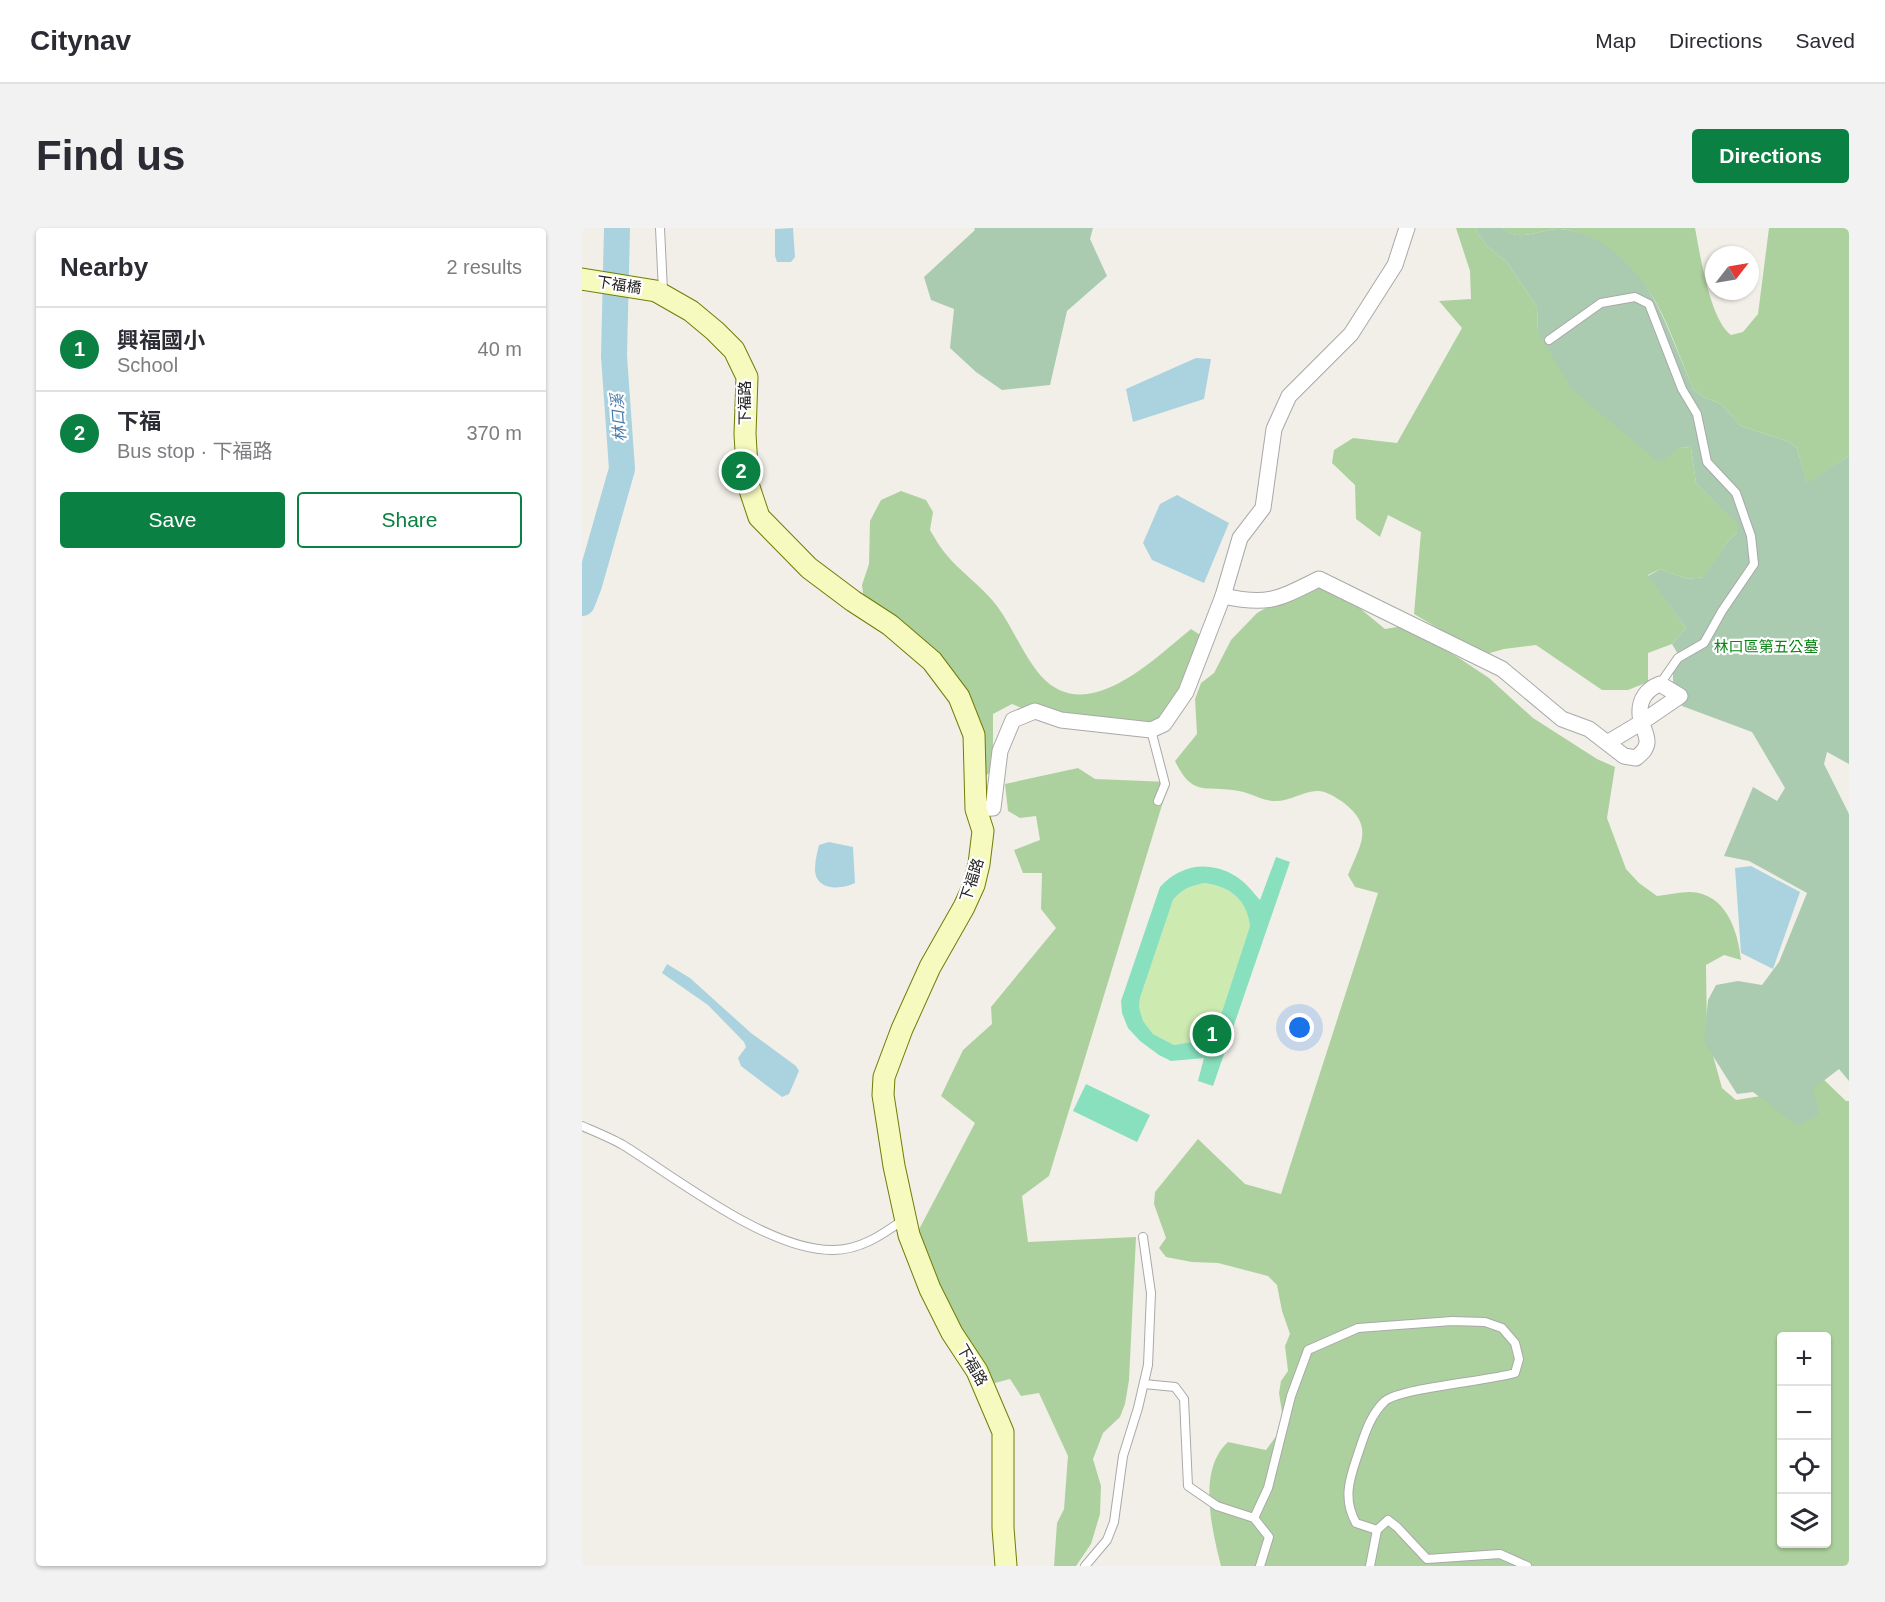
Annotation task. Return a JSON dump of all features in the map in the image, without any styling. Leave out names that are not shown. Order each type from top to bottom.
[{"type":"main road","name":"下福橋","points":[[582,279],[660,293]]},
{"type":"main road","name":"下福路","points":[[660,293],[691,311],[715,331],[734,350],[747,377],[745,434],[748,484],[759,518],[809,568],[890,626],[932,661],[959,697],[974,735],[976,809],[983,831],[974,885],[917,993],[884,1077],[883,1095],[904,1219],[930,1289],[952,1333],[977,1371],[1003,1432],[1003,1528],[1006,1566]]},
{"type":"street","points":[[976,809],[993,808],[1000,751],[1013,720],[1035,711],[1061,720],[1151,730],[1164,724],[1186,692],[1223,596],[1240,538],[1263,508],[1274,429],[1289,396],[1352,334],[1395,266],[1407,228]]},
{"type":"street","points":[[1223,596],[1249,602],[1278,599],[1319,579],[1502,669],[1562,719],[1589,729],[1607,743],[1624,756],[1636,758],[1644,751],[1647,741],[1642,722],[1640,714],[1643,696],[1650,688],[1660,684],[1680,696],[1642,722],[1607,743]]},
{"type":"lane","points":[[660,228],[660,293]]},
{"type":"lane","points":[[1549,340],[1601,303],[1635,297],[1649,304],[1682,389],[1698,414],[1707,462],[1736,493],[1751,536],[1754,564],[1722,611],[1704,643],[1678,658],[1660,684]]},
{"type":"lane","points":[[1151,730],[1165,784],[1158,801]]},
{"type":"lane","points":[[582,1126],[621,1144],[733,1215],[807,1248],[834,1250],[858,1246],[886,1233],[904,1219]]},
{"type":"lane","points":[[1085,1566],[1107,1540],[1114,1522],[1123,1455],[1148,1365],[1151,1293],[1143,1237]]},
{"type":"lane","points":[[1254,1518],[1268,1488],[1291,1396],[1308,1350],[1358,1328],[1452,1321],[1485,1322],[1502,1328],[1515,1343],[1519,1359],[1515,1373],[1499,1378],[1402,1394],[1386,1400],[1369,1421],[1348,1483],[1350,1512],[1356,1523],[1377,1530]]},
{"type":"lane","points":[[1144,1384],[1175,1387],[1184,1399],[1188,1486],[1217,1506],[1254,1518],[1269,1537],[1260,1566]]},
{"type":"lane","points":[[1370,1566],[1377,1530],[1388,1520],[1427,1559],[1500,1554],[1527,1566]]},
{"type":"lane","points":[[1466,1556],[1469,1566]]},
{"type":"green space","points":[[974,228],[1093,228],[1090,239],[1107,276],[1067,311],[1050,385],[1002,390],[976,372],[950,348],[954,309],[931,300],[924,277],[975,230]]},
{"type":"green space","points":[[1456,228],[1477,228],[1476,231],[1487,246],[1507,262],[1537,307],[1538,333],[1680,447],[1691,448],[1696,483],[1738,524],[1737,533],[1728,541],[1705,577],[1687,579],[1660,569],[1648,575],[1686,628],[1672,644],[1648,653],[1648,682],[1628,690],[1602,690],[1536,645],[1504,649],[1483,655],[1414,614],[1421,532],[1388,515],[1380,537],[1356,519],[1355,485],[1332,463],[1334,450],[1353,438],[1397,443],[1462,328],[1439,301],[1471,299],[1470,271]]},
{"type":"green space","name":"林口區第五公墓","points":[[1477,228],[1503,228],[1516,235],[1560,229],[1591,237],[1605,245],[1640,278],[1657,305],[1694,390],[1721,404],[1741,426],[1787,441],[1797,448],[1807,483],[1849,456],[1849,764],[1827,752],[1824,764],[1849,814],[1849,1081],[1839,1069],[1813,1089],[1819,1115],[1797,1126],[1753,1092],[1737,1094],[1704,1042],[1708,1000],[1716,985],[1738,981],[1762,985],[1779,962],[1807,893],[1749,861],[1724,856],[1753,787],[1777,801],[1785,788],[1752,732],[1682,706],[1685,692],[1673,684],[1673,670],[1682,661],[1672,644],[1686,628],[1648,576],[1660,569],[1687,579],[1704,577],[1728,541],[1737,533],[1737,524],[1696,483],[1691,448],[1680,447],[1659,463],[1572,389],[1538,333],[1537,307],[1507,262],[1487,246],[1476,231]]},
{"type":"green space","points":[[1503,228],[1695,228],[1705,276],[1705,300],[1712,300],[1717,316],[1731,335],[1743,332],[1758,314],[1769,228],[1849,228],[1849,456],[1807,484],[1797,448],[1787,441],[1741,426],[1721,404],[1694,390],[1655,301],[1638,278],[1622,263],[1595,241],[1573,231],[1553,229],[1522,235],[1509,233]]},
{"type":"green space","points":[[901,491],[926,500],[933,512],[930,530],[941,548],[991,599],[1003,614],[1035,668],[1041,676],[1059,690],[1079,694],[1099,691],[1139,671],[1191,629],[1205,638],[1169,723],[1058,723],[1012,704],[993,714],[993,772],[983,776],[975,721],[864,601],[862,585],[869,564],[870,521],[881,500]]},
{"type":"green space","points":[[1322,586],[1340,592],[1385,629],[1403,626],[1459,658],[1489,678],[1533,718],[1597,759],[1615,767],[1607,818],[1626,869],[1639,883],[1657,896],[1690,892],[1713,899],[1728,916],[1737,937],[1741,960],[1724,955],[1706,965],[1707,1034],[1722,1088],[1736,1100],[1773,1094],[1819,1075],[1846,1101],[1849,1101],[1849,1566],[1221,1566],[1211,1518],[1210,1484],[1213,1468],[1218,1454],[1228,1442],[1266,1450],[1280,1431],[1283,1419],[1279,1393],[1281,1381],[1288,1371],[1285,1346],[1290,1334],[1282,1311],[1277,1285],[1268,1276],[1218,1263],[1192,1262],[1166,1257],[1159,1248],[1166,1238],[1154,1204],[1155,1192],[1198,1139],[1245,1184],[1281,1194],[1378,893],[1355,887],[1348,875],[1360,845],[1362,828],[1354,812],[1338,799],[1319,791],[1308,792],[1285,800],[1270,801],[1239,791],[1201,788],[1188,780],[1175,761],[1197,734],[1195,699],[1201,683],[1214,673],[1231,640],[1257,613],[1303,587]]},
{"type":"green space","points":[[1078,768],[1095,779],[1169,782],[1049,1176],[1022,1196],[1028,1242],[1136,1237],[1129,1380],[1125,1404],[1120,1417],[1103,1433],[1093,1459],[1101,1486],[1100,1514],[1091,1544],[1076,1566],[1054,1566],[1057,1523],[1064,1509],[1068,1456],[1039,1393],[1021,1396],[1010,1379],[980,1387],[915,1237],[975,1123],[941,1096],[963,1050],[992,1024],[991,1007],[1056,928],[1041,909],[1042,873],[1023,873],[1014,850],[1040,840],[1036,816],[1020,818],[1008,811],[1005,784]]},
{"type":"green space","points":[[1276,857],[1290,862],[1213,1086],[1198,1081],[1204,1058],[1171,1061],[1140,1041],[1128,1028],[1122,1013],[1121,1001],[1160,887],[1168,879],[1186,869],[1217,868],[1240,879],[1260,900]],"holes":[[[1204,883],[1229,891],[1241,901],[1250,926],[1219,1021],[1197,1041],[1174,1045],[1153,1034],[1143,1021],[1139,1007],[1140,998],[1173,900],[1190,887]]]},
{"type":"green space","points":[[1204,883],[1221,887],[1241,901],[1250,926],[1219,1021],[1197,1041],[1174,1045],[1153,1034],[1143,1021],[1139,1007],[1140,998],[1173,900],[1187,888]]},
{"type":"green space","points":[[1086,1084],[1150,1115],[1137,1142],[1073,1111]]},
{"type":"water","points":[[793,228],[795,257],[791,262],[777,262],[775,229]]},
{"type":"water","points":[[1196,358],[1211,359],[1204,399],[1133,422],[1126,389]]},
{"type":"water","points":[[1177,495],[1229,523],[1204,583],[1152,560],[1143,543],[1160,504]]},
{"type":"water","points":[[829,842],[853,847],[855,883],[843,887],[830,887],[819,881],[815,869],[818,848],[819,845]]},
{"type":"water","points":[[1751,866],[1800,892],[1773,969],[1741,953],[1735,868]]},
{"type":"water","points":[[667,964],[690,978],[751,1033],[796,1066],[799,1071],[789,1094],[782,1097],[741,1066],[738,1058],[746,1047],[744,1042],[708,1005],[662,973]]},
{"type":"waterway","name":"林口溪","points":[[582,603],[622,469],[614,356],[617,228]]},
{"type":"place","name":"下福","points":[[741,471]]},
{"type":"place","name":"興福國小","points":[[1212,1034]]}]
